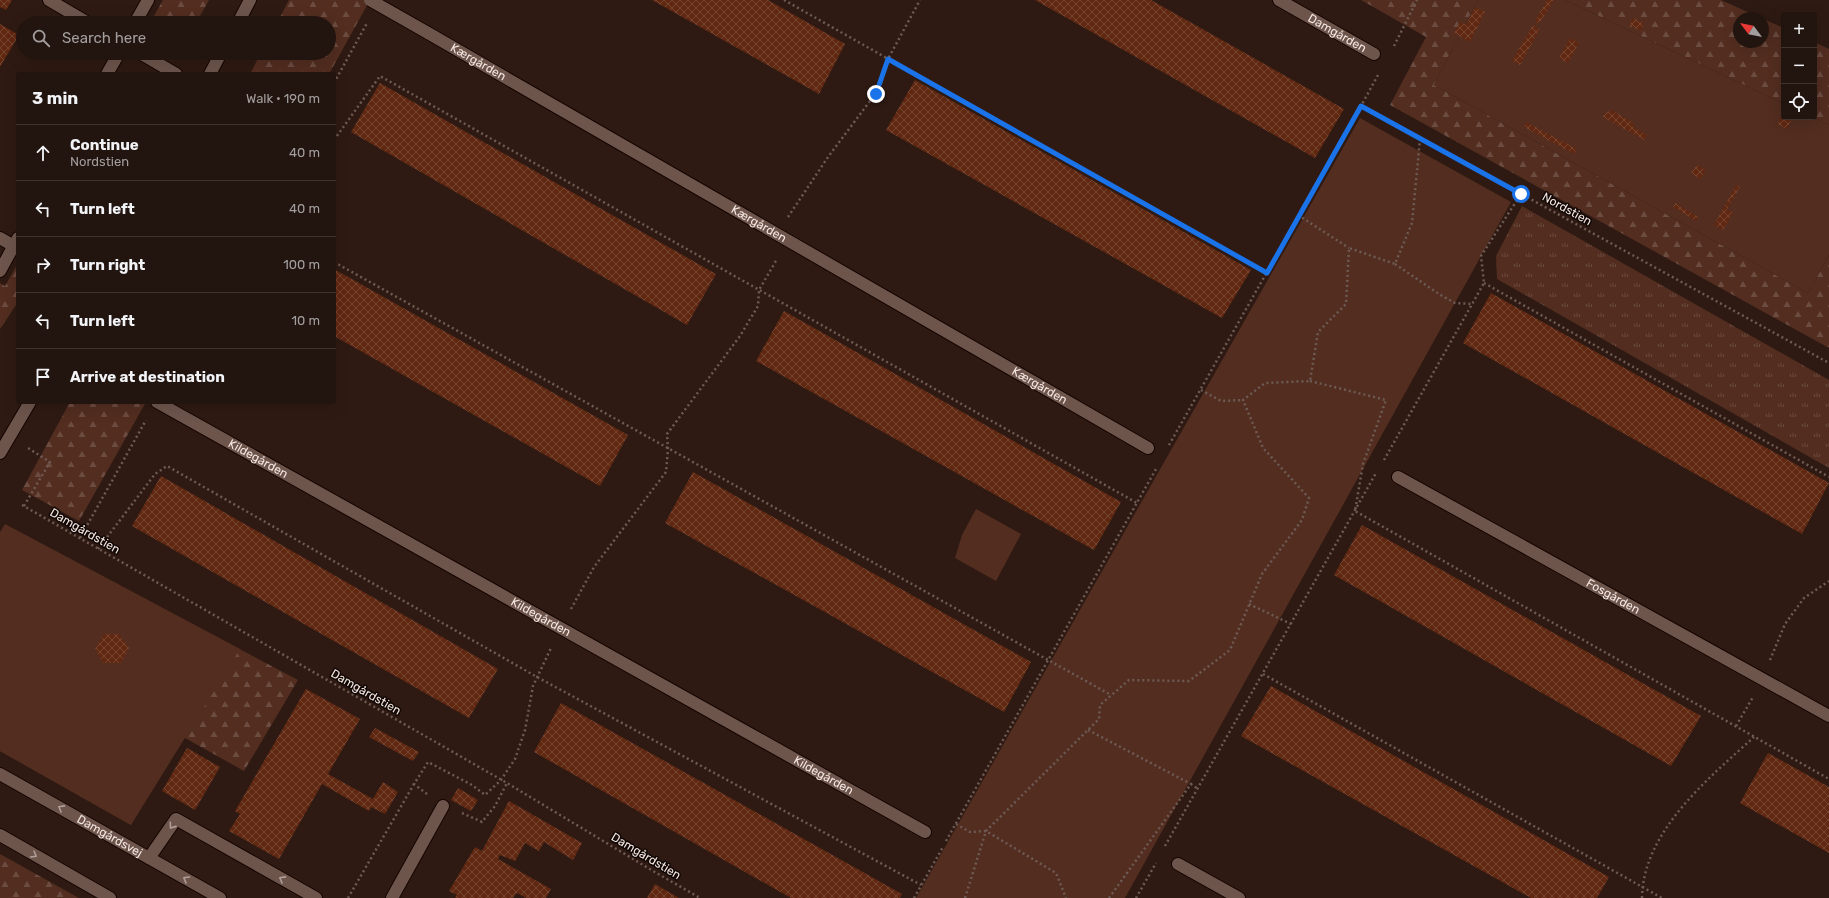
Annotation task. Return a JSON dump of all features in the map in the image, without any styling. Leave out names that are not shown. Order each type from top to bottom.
[{"type":"street","points":[[49,0],[76,16]]},
{"type":"street","points":[[139,16],[148,0]]},
{"type":"street","points":[[242,16],[250,0]]},
{"type":"street","name":"Kærgården","points":[[370,0],[1148,448]]},
{"type":"street","name":"Damgården","points":[[1279,0],[1374,54]]},
{"type":"street","points":[[108,72],[115,60]]},
{"type":"street","points":[[152,60],[173,72]]},
{"type":"street","points":[[211,72],[217,60]]},
{"type":"street","points":[[0,238],[16,242],[0,271]]},
{"type":"street","points":[[0,453],[29,404]]},
{"type":"street","name":"Kildegården","points":[[160,404],[925,832]]},
{"type":"street","name":"Fosgården","points":[[1398,477],[1829,716]]},
{"type":"street","name":"Damgårdsvej","points":[[0,774],[220,898]]},
{"type":"street","points":[[392,898],[443,806]]},
{"type":"street","points":[[149,858],[176,819],[316,898]]},
{"type":"street","points":[[0,835],[110,898]]},
{"type":"street","points":[[1178,864],[1239,898]]},
{"type":"path","points":[[784,0],[1267,273]]},
{"type":"path","points":[[501,780],[515,759],[525,730],[533,686],[561,627],[594,567],[666,472],[668,449],[667,434],[740,336],[758,306],[759,290],[787,240],[786,219],[828,157],[876,94],[888,59],[920,0]]},
{"type":"path","points":[[1392,49],[1417,0]]},
{"type":"path","points":[[336,79],[369,21]]},
{"type":"path","points":[[1169,446],[1381,69]]},
{"type":"path","points":[[336,137],[380,76],[1137,503]]},
{"type":"path","name":"Nordstien","points":[[1361,106],[1829,363]]},
{"type":"path","points":[[1395,264],[1412,223],[1420,139]]},
{"type":"path","points":[[1165,847],[1484,283],[1481,256],[1521,194]]},
{"type":"path","points":[[1298,215],[1349,248],[1395,264],[1455,303],[1472,304]]},
{"type":"path","points":[[1310,381],[1318,332],[1346,304],[1349,248]]},
{"type":"path","points":[[336,263],[1111,696]]},
{"type":"path","points":[[1484,283],[1829,477]]},
{"type":"path","points":[[1201,390],[1222,401],[1243,400],[1265,383],[1310,381],[1386,400],[1363,464],[1355,511]]},
{"type":"path","points":[[965,898],[986,831],[1099,719],[1100,705],[1129,680],[1189,680],[1230,650],[1262,574],[1302,520],[1309,498],[1263,448],[1243,400]]},
{"type":"path","points":[[80,538],[148,416]]},
{"type":"path","name":"Damgårdstien","points":[[9,437],[50,462],[23,506],[508,783],[700,898]]},
{"type":"path","points":[[914,898],[1158,465]]},
{"type":"path","points":[[98,549],[155,474],[167,466],[537,677],[921,885]]},
{"type":"path","points":[[1355,511],[1829,779]]},
{"type":"path","points":[[1736,726],[1763,679],[1785,624],[1804,598],[1829,581]]},
{"type":"path","points":[[1249,604],[1291,624]]},
{"type":"path","points":[[1263,674],[1662,898]]},
{"type":"path","points":[[1088,730],[1198,789]]},
{"type":"path","points":[[1642,898],[1642,887],[1651,854],[1672,820],[1697,789],[1754,737]]},
{"type":"path","points":[[495,806],[508,783]]},
{"type":"path","points":[[348,898],[414,784]]},
{"type":"path","points":[[1109,898],[1191,784]]},
{"type":"path","points":[[956,824],[970,832],[986,831],[1056,873],[1066,898]]},
{"type":"path","points":[[1136,898],[1158,860]]},
{"type":"green space","points":[[163,0],[209,0],[200,16],[154,16]]},
{"type":"green space","points":[[289,0],[370,0],[330,72],[251,72],[257,60],[336,60],[336,16],[281,16]]},
{"type":"green space","points":[[1361,0],[1478,0],[1434,85],[1808,293],[1829,255],[1829,348],[1390,105],[1426,37]]},
{"type":"green space","points":[[1478,0],[1565,0],[1781,103],[1781,120],[1817,119],[1829,125],[1829,255],[1808,293],[1434,85]]},
{"type":"green space","points":[[1565,0],[1721,0],[1748,12],[1733,12],[1733,48],[1769,48],[1769,22],[1781,27],[1781,103]]},
{"type":"green space","points":[[1817,43],[1829,49],[1829,125],[1817,119]]},
{"type":"green space","points":[[1360,118],[1511,202],[1125,898],[916,898]]},
{"type":"green space","points":[[1522,206],[1829,380],[1829,468],[1497,279],[1496,256]]},
{"type":"green space","points":[[16,267],[16,305],[0,329],[0,283],[5,286]]},
{"type":"green space","points":[[69,404],[145,404],[79,521],[22,490]]},
{"type":"green space","points":[[976,509],[1021,534],[996,581],[955,558],[962,535]]},
{"type":"green space","points":[[5,524],[240,649],[131,825],[0,751],[0,532]]},
{"type":"green space","points":[[55,551],[298,680],[244,771],[169,729],[131,825],[0,751]]},
{"type":"green space","points":[[0,854],[79,898],[0,898]]},
{"type":"building","points":[[0,0],[12,0],[6,10],[0,7]]},
{"type":"building","points":[[652,0],[768,0],[845,44],[819,94]]},
{"type":"building","points":[[1035,0],[1151,0],[1344,109],[1315,158]]},
{"type":"building","points":[[1547,0],[1554,0],[1539,24],[1535,21]]},
{"type":"building","points":[[1475,7],[1485,12],[1470,42],[1454,33],[1460,22],[1466,25]]},
{"type":"building","points":[[1633,18],[1644,23],[1641,31],[1629,25]]},
{"type":"building","points":[[0,24],[16,33],[16,40],[0,67]]},
{"type":"building","points":[[1533,25],[1540,29],[1520,65],[1512,61]]},
{"type":"building","points":[[1570,38],[1579,43],[1568,63],[1559,58]]},
{"type":"building","points":[[915,80],[1251,270],[1222,318],[886,130]]},
{"type":"building","points":[[380,83],[716,274],[687,325],[351,132]]},
{"type":"building","points":[[1611,110],[1634,123],[1633,127],[1647,135],[1644,140],[1603,117],[1604,114]]},
{"type":"building","points":[[1781,118],[1781,120],[1791,121],[1787,129],[1777,124]]},
{"type":"building","points":[[1526,122],[1577,149],[1574,154],[1524,127]]},
{"type":"building","points":[[1697,165],[1706,170],[1700,179],[1691,173]]},
{"type":"building","points":[[1736,185],[1740,187],[1727,209],[1733,213],[1723,230],[1714,225]]},
{"type":"building","points":[[1675,203],[1698,217],[1696,221],[1673,207]]},
{"type":"building","points":[[336,270],[628,435],[600,486],[336,337]]},
{"type":"building","points":[[1491,293],[1829,483],[1802,534],[1463,343]]},
{"type":"building","points":[[784,311],[1121,502],[1094,550],[756,361]]},
{"type":"building","points":[[693,472],[1031,662],[1004,712],[665,523]]},
{"type":"building","points":[[161,476],[498,669],[469,718],[132,526]]},
{"type":"building","points":[[1362,525],[1701,716],[1671,766],[1334,575]]},
{"type":"building","points":[[104,634],[119,634],[129,648],[121,663],[103,663],[95,649]]},
{"type":"building","points":[[1271,686],[1609,877],[1597,898],[1531,898],[1241,736]]},
{"type":"building","points":[[306,689],[360,719],[328,774],[373,799],[383,782],[398,792],[385,814],[371,807],[369,811],[322,784],[279,859],[229,831],[240,814],[235,811]]},
{"type":"building","points":[[561,703],[902,894],[900,898],[791,898],[534,752]]},
{"type":"building","points":[[375,728],[419,752],[413,761],[369,737]]},
{"type":"building","points":[[187,748],[220,767],[195,810],[162,791]]},
{"type":"building","points":[[1768,753],[1829,787],[1829,853],[1740,803]]},
{"type":"building","points":[[458,788],[478,800],[471,811],[451,800]]},
{"type":"building","points":[[509,801],[582,843],[573,860],[544,842],[539,851],[525,843],[515,861],[500,855],[498,859],[551,889],[546,898],[526,898],[517,893],[513,898],[455,898],[457,895],[449,891],[475,847],[482,851]]},
{"type":"building","points":[[655,884],[679,898],[647,898]]},
{"type":"route","points":[[876,94],[888,59],[1267,273],[1298,215],[1361,106],[1521,194]]}]
